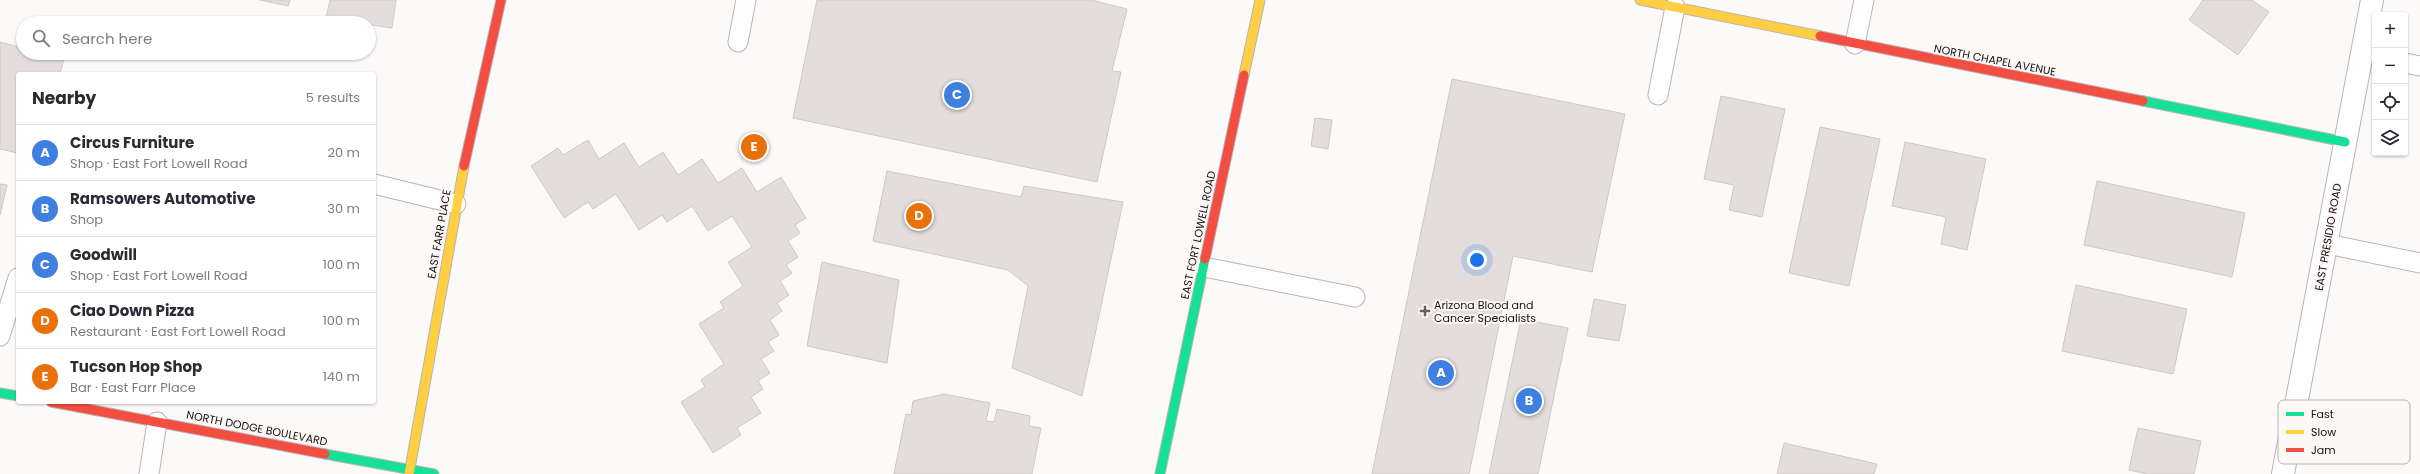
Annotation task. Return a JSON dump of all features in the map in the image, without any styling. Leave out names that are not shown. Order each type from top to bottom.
[{"type":"street","name":"EAST FARR PLACE","points":[[410,471],[456,204],[501,0]]},
{"type":"street","name":"EAST FORT LOWELL ROAD","points":[[1160,474],[1260,0]]},
{"type":"street","name":"NORTH CHAPEL AVENUE","points":[[1640,0],[2345,142]]},
{"type":"street","name":"EAST PRESIDIO ROAD","points":[[2297,400],[2345,142],[2368,55],[2372,0]]},
{"type":"street","points":[[0,393],[16,396]]},
{"type":"street","name":"NORTH DODGE BOULEVARD","points":[[62,404],[410,471],[434,474]]},
{"type":"street","name":"EAST PRESIDIO ROAD","points":[[2283,474],[2285,464]]},
{"type":"lane","points":[[738,42],[746,0]]},
{"type":"lane","points":[[1855,44],[1864,0]]},
{"type":"lane","points":[[1658,95],[1675,7]]},
{"type":"lane","points":[[2408,64],[2420,66]]},
{"type":"lane","points":[[376,184],[456,204]]},
{"type":"lane","points":[[2327,244],[2420,263]]},
{"type":"lane","points":[[1204,267],[1355,297]]},
{"type":"lane","points":[[0,336],[16,284]]},
{"type":"lane","points":[[149,474],[157,422]]},
{"type":"building","points":[[260,0],[290,0],[288,6]]},
{"type":"building","points":[[330,0],[396,0],[392,28],[376,26],[376,16],[326,16]]},
{"type":"building","points":[[817,0],[1091,0],[1127,9],[1112,71],[1121,72],[1097,182],[793,118]]},
{"type":"building","points":[[2203,0],[2252,0],[2269,12],[2238,55],[2189,20]]},
{"type":"building","points":[[0,42],[16,46],[16,60],[64,60],[60,72],[16,72],[16,153],[0,149]]},
{"type":"building","points":[[1452,79],[1625,114],[1592,272],[1513,256],[1469,474],[1372,474]]},
{"type":"building","points":[[1721,96],[1785,109],[1762,217],[1729,210],[1734,185],[1704,179]]},
{"type":"building","points":[[1315,118],[1332,120],[1328,149],[1311,146]]},
{"type":"building","points":[[1820,127],[1880,139],[1849,286],[1789,273]]},
{"type":"building","points":[[588,140],[599,159],[624,143],[639,167],[663,152],[678,175],[702,159],[718,183],[742,168],[757,192],[781,177],[806,218],[795,225],[800,233],[788,241],[798,257],[786,265],[792,273],[780,281],[789,295],[777,303],[782,311],[770,320],[779,335],[768,342],[774,351],[761,359],[770,373],[758,381],[763,389],[751,397],[761,413],[737,428],[741,435],[713,453],[681,402],[705,387],[701,380],[724,364],[699,324],[724,308],[720,302],[743,286],[728,262],[752,247],[732,216],[708,231],[692,206],[667,222],[662,215],[639,230],[616,194],[593,209],[588,202],[564,218],[531,166],[558,148],[563,155]]},
{"type":"building","points":[[1905,142],[1986,159],[1967,250],[1941,244],[1946,217],[1892,206]]},
{"type":"building","points":[[887,171],[1021,197],[1024,186],[1123,202],[1082,396],[1012,368],[1028,286],[1008,270],[873,241]]},
{"type":"building","points":[[2097,181],[2245,213],[2232,277],[2084,245]]},
{"type":"building","points":[[0,184],[7,185],[0,215]]},
{"type":"building","points":[[822,262],[899,280],[887,363],[807,346]]},
{"type":"building","points":[[2076,285],[2187,309],[2173,374],[2062,351]]},
{"type":"building","points":[[1594,299],[1626,305],[1619,341],[1587,336]]},
{"type":"building","points":[[1521,319],[1568,328],[1538,474],[1489,474]]},
{"type":"building","points":[[944,394],[990,403],[986,421],[994,422],[997,409],[1030,416],[1029,426],[1041,428],[1032,474],[894,474],[906,414],[911,415],[913,401]]},
{"type":"building","points":[[2138,428],[2201,441],[2194,474],[2147,474],[2129,470]]},
{"type":"building","points":[[1784,443],[1877,464],[1874,474],[1777,474]]},
{"type":"traffic: fast","points":[[2143,101],[2345,142]]},
{"type":"traffic: fast","points":[[1160,474],[1205,259]]},
{"type":"traffic: fast","points":[[0,393],[16,396]]},
{"type":"traffic: fast","points":[[325,454],[434,474]]},
{"type":"traffic: slow","points":[[1244,75],[1260,0]]},
{"type":"traffic: slow","points":[[1640,0],[1820,36]]},
{"type":"traffic: slow","points":[[409,474],[464,166]]},
{"type":"traffic: jam","points":[[464,166],[501,0]]},
{"type":"traffic: jam","points":[[1820,36],[2143,101]]},
{"type":"traffic: jam","points":[[1205,259],[1244,75]]},
{"type":"traffic: jam","points":[[62,404],[325,454]]},
{"type":"place","name":"Goodwill","points":[[957,95]]},
{"type":"place","name":"Tucson Hop Shop","points":[[754,147]]},
{"type":"place","name":"Ciao Down Pizza","points":[[919,216]]},
{"type":"place","name":"Arizona Blood and Cancer Specialists","points":[[1425,311]]},
{"type":"place","name":"Circus Furniture","points":[[1441,373]]},
{"type":"place","name":"Ramsowers Automotive","points":[[1529,401]]}]
